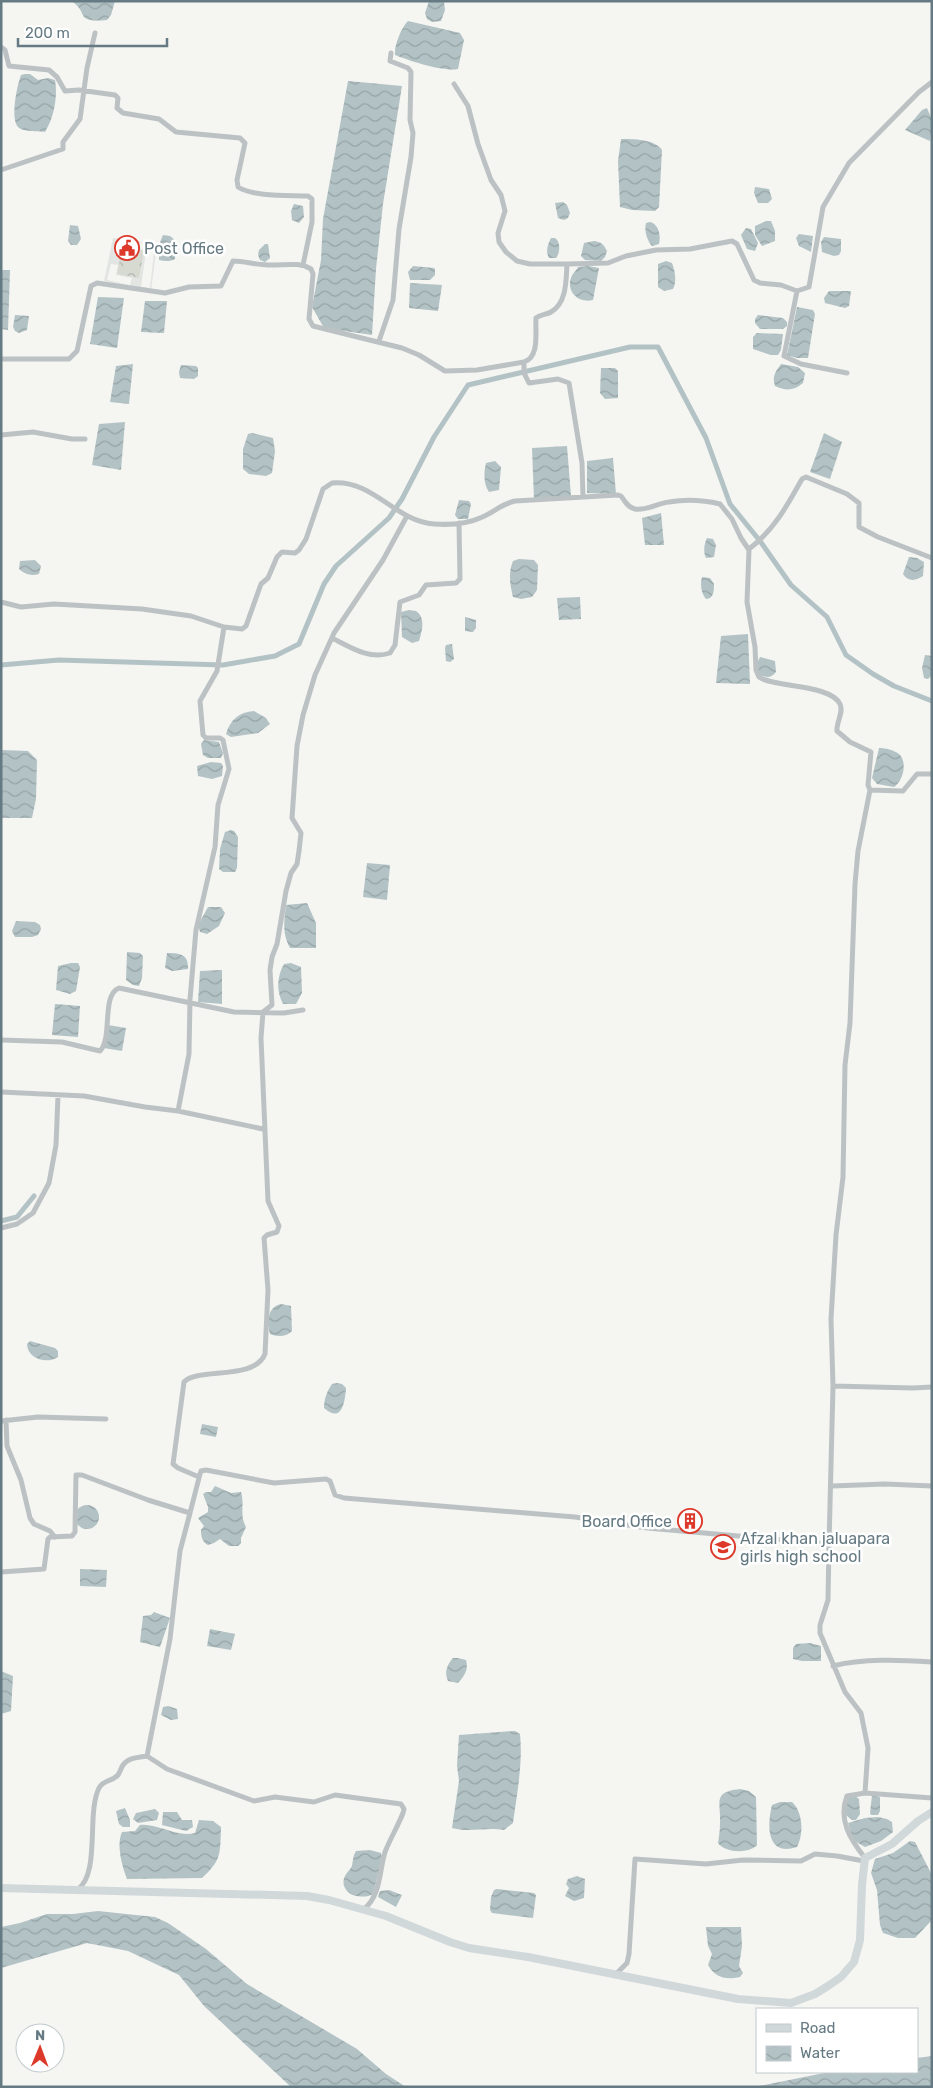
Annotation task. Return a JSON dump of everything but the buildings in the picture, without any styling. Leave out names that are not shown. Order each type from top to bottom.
[{"type":"main road","points":[[1,1888],[307,1896],[386,1916],[450,1942],[470,1948],[528,1957],[738,1999],[791,2003],[815,1994],[841,1977],[854,1962],[860,1940],[865,1859],[892,1844],[918,1821],[932,1812]]},
{"type":"street","points":[[1,170],[63,149],[63,142],[79,122],[95,33]]},
{"type":"street","points":[[1,47],[5,50],[9,66],[49,70],[58,77],[65,91],[84,91],[115,95],[118,98],[117,108],[123,113],[159,119],[176,132],[235,136],[243,140],[244,150],[237,180],[238,187],[244,190],[308,196],[312,200],[312,222],[303,266]]},
{"type":"street","points":[[379,341],[393,300],[399,229],[413,133],[410,120],[412,72],[408,68],[390,61],[391,53]]},
{"type":"street","points":[[454,84],[468,106],[472,128],[491,180],[501,195],[504,211],[498,233],[499,242],[506,252],[517,261],[530,264],[608,263],[626,256],[656,250],[690,249],[732,241],[736,244],[754,280],[760,283],[781,285],[797,291],[809,287],[823,207],[849,163],[919,92],[932,82]]},
{"type":"street","points":[[1,359],[69,359],[73,357],[77,351],[91,286],[97,283],[172,293],[189,287],[221,286],[232,262],[303,266],[311,269],[313,274],[309,319],[313,326],[379,341],[419,355],[445,371],[477,370],[524,362],[531,359],[534,353],[536,318],[553,311],[564,293],[567,264]]},
{"type":"street","points":[[797,291],[784,356],[802,364],[847,373]]},
{"type":"street","points":[[524,362],[524,372],[529,383],[558,379],[569,383],[572,391],[582,462],[583,497]]},
{"type":"street","points":[[1,435],[33,432],[72,439],[85,439]]},
{"type":"street","points":[[749,549],[765,536],[776,523],[802,479],[806,478],[847,494],[857,500],[860,505],[859,527],[878,537],[932,558]]},
{"type":"street","points":[[1,602],[21,607],[54,604],[142,609],[191,616],[224,627],[242,629],[246,626],[261,584],[273,570],[277,557],[282,552],[295,553],[302,546],[324,488],[334,482],[370,491],[407,516],[434,524],[469,522],[482,518],[498,506],[507,503],[621,496],[629,506],[641,510],[667,502],[693,500],[720,504],[732,519],[741,538],[749,549],[747,602],[755,646],[757,673],[761,679],[806,687],[831,696],[838,702],[841,712],[837,731],[850,742],[871,752],[868,785],[870,790],[858,851],[855,884],[850,1013],[845,1065],[843,1176],[836,1235],[831,1319],[832,1386],[830,1441],[832,1486],[828,1600],[820,1625],[820,1633],[833,1666],[846,1692],[861,1714],[868,1748],[864,1793]]},
{"type":"street","points":[[199,1477],[173,1464],[184,1382],[188,1378],[227,1374],[258,1364],[262,1361],[265,1354],[268,1290],[264,1238],[277,1232],[279,1226],[268,1201],[263,1129],[264,1088],[260,1038],[262,1012],[272,1004],[270,970],[272,957],[286,891],[291,873],[297,864],[299,851],[301,833],[292,818],[297,746],[315,675],[332,638],[383,560],[407,516]]},
{"type":"street","points":[[332,638],[364,654],[390,653],[395,645],[400,602],[420,595],[426,586],[456,583],[460,579],[459,523]]},
{"type":"street","points":[[178,1111],[189,1054],[190,1002],[196,930],[215,847],[218,805],[229,769],[223,740],[204,736],[201,719],[201,698],[217,671],[224,627]]},
{"type":"street","points":[[870,790],[903,790],[917,774],[932,774]]},
{"type":"street","points":[[1,1040],[62,1042],[100,1051],[104,1042],[111,995],[116,989],[123,987],[234,1012],[284,1013],[303,1010]]},
{"type":"street","points":[[1,1092],[84,1096],[178,1111],[263,1129]]},
{"type":"street","points":[[1,1228],[17,1224],[33,1214],[49,1183],[56,1145],[58,1096]]},
{"type":"street","points":[[832,1386],[913,1388],[932,1386]]},
{"type":"street","points":[[55,1537],[50,1531],[34,1524],[30,1518],[23,1487],[7,1446],[3,1420],[38,1417],[106,1419]]},
{"type":"street","points":[[148,1756],[170,1639],[180,1551],[201,1471],[206,1470],[274,1483],[326,1479],[330,1481],[333,1494],[344,1498],[575,1517],[648,1528],[829,1544]]},
{"type":"street","points":[[1,1572],[44,1569],[46,1566],[46,1543],[50,1537],[68,1537],[74,1532],[75,1478],[78,1475],[190,1513]]},
{"type":"street","points":[[832,1486],[885,1484],[932,1486]]},
{"type":"street","points":[[833,1666],[845,1663],[932,1662]]},
{"type":"street","points":[[77,1891],[87,1880],[95,1800],[100,1786],[106,1780],[116,1777],[124,1763],[128,1760],[148,1756],[166,1769],[254,1800],[275,1797],[314,1802],[335,1795],[401,1804],[404,1809],[403,1813],[385,1852],[381,1876],[372,1901],[364,1909]]},
{"type":"street","points":[[865,1859],[847,1833],[844,1805],[848,1795],[864,1793],[932,1798]]},
{"type":"street","points":[[613,1975],[624,1969],[629,1954],[635,1859],[706,1864],[743,1860],[801,1861],[815,1854],[865,1859]]},
{"type":"shaded area","points":[[113,238],[157,244],[151,291],[104,281]],"holes":[[[123,240],[149,244],[149,250],[122,246]],[[146,251],[154,252],[150,288],[141,287]],[[111,264],[118,265],[116,275],[132,278],[130,285],[107,280]]]},
{"type":"shaded area","name":"Afzal khan jaluapara girls high school","points":[[720,1539],[728,1539],[726,1556],[719,1555]]},
{"type":"green space","points":[[122,247],[144,251],[139,278],[117,274]]},
{"type":"water","points":[[71,1],[115,1],[111,15],[107,20],[90,20],[83,16],[77,5]]},
{"type":"water","points":[[429,1],[444,2],[445,10],[441,21],[432,22],[427,19],[425,13]]},
{"type":"water","points":[[408,21],[460,33],[464,40],[458,69],[452,70],[435,67],[395,55],[398,37]]},
{"type":"water","points":[[30,74],[38,80],[48,78],[55,80],[54,107],[51,120],[45,132],[23,130],[16,123],[14,109],[16,94],[21,75]]},
{"type":"water","points":[[348,81],[402,86],[383,204],[376,269],[372,335],[324,328],[312,307],[321,260],[323,219]]},
{"type":"water","points":[[927,108],[932,120],[930,141],[905,130],[922,110]]},
{"type":"water","points":[[621,139],[649,142],[659,146],[662,150],[659,207],[655,211],[632,210],[620,207],[618,161]]},
{"type":"water","points":[[755,187],[769,189],[772,199],[768,203],[758,203],[754,193]]},
{"type":"water","points":[[563,202],[567,205],[570,213],[568,218],[564,220],[558,218],[555,203]]},
{"type":"water","points":[[294,204],[303,206],[304,217],[299,223],[292,220],[291,211]]},
{"type":"water","points":[[771,221],[775,231],[775,241],[762,246],[755,235],[755,226]]},
{"type":"water","points":[[650,222],[659,231],[660,237],[659,244],[652,246],[647,238],[645,229],[646,223]]},
{"type":"water","points":[[70,225],[78,226],[81,239],[77,245],[71,245],[68,241]]},
{"type":"water","points":[[746,228],[751,229],[758,243],[755,251],[747,249],[741,235]]},
{"type":"water","points":[[799,234],[813,236],[811,252],[799,246],[796,238]]},
{"type":"water","points":[[163,235],[170,236],[176,241],[175,259],[173,260],[159,260],[160,242]]},
{"type":"water","points":[[824,237],[841,239],[839,255],[834,256],[822,252],[821,242]]},
{"type":"water","points":[[551,238],[555,238],[559,245],[556,258],[549,258],[547,253]]},
{"type":"water","points":[[594,241],[602,244],[607,251],[601,261],[585,260],[581,256],[584,243]]},
{"type":"water","points":[[265,244],[268,244],[270,258],[265,262],[260,260],[258,255],[259,250]]},
{"type":"water","points":[[666,261],[672,263],[675,280],[673,289],[664,291],[658,287],[658,264]]},
{"type":"water","points":[[413,266],[434,268],[435,275],[430,280],[410,280],[408,272]]},
{"type":"water","points":[[578,267],[599,268],[593,300],[588,301],[575,296],[570,288],[570,283]]},
{"type":"water","points":[[1,270],[10,270],[8,330],[1,329]]},
{"type":"water","points":[[410,283],[442,285],[438,311],[409,308]]},
{"type":"water","points":[[829,291],[851,291],[849,306],[845,308],[825,303],[824,298]]},
{"type":"water","points":[[98,297],[124,298],[117,348],[90,344]]},
{"type":"water","points":[[145,301],[167,301],[164,333],[141,332]]},
{"type":"water","points":[[797,307],[813,310],[815,314],[808,358],[797,358],[787,355]]},
{"type":"water","points":[[15,315],[29,316],[27,330],[19,333],[15,331],[13,327]]},
{"type":"water","points":[[758,315],[783,318],[787,322],[787,326],[783,329],[760,329],[755,323]]},
{"type":"water","points":[[757,333],[783,334],[781,350],[778,355],[771,355],[753,349],[753,337]]},
{"type":"water","points":[[133,364],[129,404],[110,402],[116,366]]},
{"type":"water","points":[[781,364],[798,367],[805,373],[803,383],[796,388],[789,389],[775,386],[775,375]]},
{"type":"water","points":[[181,365],[196,366],[198,368],[198,376],[194,379],[180,378]]},
{"type":"water","points":[[601,368],[615,368],[618,371],[618,398],[605,399],[600,393]]},
{"type":"water","points":[[125,422],[121,470],[92,465],[99,424]]},
{"type":"water","points":[[252,433],[273,438],[275,451],[272,473],[266,476],[249,474],[243,469],[243,449],[248,434]]},
{"type":"water","points":[[824,433],[842,442],[830,479],[810,472]]},
{"type":"water","points":[[567,446],[571,496],[534,500],[532,448]]},
{"type":"water","points":[[613,458],[616,494],[587,493],[587,461]]},
{"type":"water","points":[[495,461],[501,467],[499,490],[489,492],[485,482],[485,467],[486,463]]},
{"type":"water","points":[[459,500],[469,501],[471,504],[468,519],[458,519],[455,515]]},
{"type":"water","points":[[661,513],[664,545],[645,545],[642,518]]},
{"type":"water","points":[[707,538],[713,539],[716,545],[714,557],[706,558],[705,556],[704,548]]},
{"type":"water","points":[[909,557],[917,558],[924,562],[923,576],[918,579],[912,580],[903,574]]},
{"type":"water","points":[[519,559],[534,560],[538,565],[537,590],[532,597],[521,599],[513,597],[510,584],[510,570],[513,561]]},
{"type":"water","points":[[35,560],[41,566],[39,574],[24,573],[19,569],[20,561]]},
{"type":"water","points":[[702,577],[710,578],[714,584],[713,594],[709,599],[704,597],[702,592]]},
{"type":"water","points":[[580,597],[581,619],[559,620],[557,598]]},
{"type":"water","points":[[416,611],[422,621],[419,641],[412,643],[402,637],[401,612]]},
{"type":"water","points":[[465,617],[476,620],[476,628],[473,632],[465,631]]},
{"type":"water","points":[[748,634],[750,684],[716,683],[721,636]]},
{"type":"water","points":[[452,644],[454,659],[450,662],[446,661],[445,648],[446,645]]},
{"type":"water","points":[[925,655],[932,656],[932,675],[928,679],[924,678],[922,668]]},
{"type":"water","points":[[760,657],[775,661],[776,672],[772,676],[758,675],[757,663]]},
{"type":"water","points":[[254,711],[266,718],[270,724],[258,733],[231,737],[226,734],[236,718],[244,713]]},
{"type":"water","points":[[204,740],[219,742],[223,753],[221,758],[208,758],[203,755],[201,744]]},
{"type":"water","points":[[879,748],[895,751],[902,757],[904,766],[902,776],[894,787],[877,784],[872,778]]},
{"type":"water","points":[[1,750],[28,751],[37,760],[36,799],[32,818],[1,818]]},
{"type":"water","points":[[211,762],[221,763],[223,766],[222,776],[212,779],[198,776],[197,766]]},
{"type":"water","points":[[231,830],[238,837],[237,868],[235,872],[223,872],[219,869],[220,849],[225,832]]},
{"type":"water","points":[[367,863],[390,865],[387,900],[363,897]]},
{"type":"water","points":[[307,903],[316,923],[316,948],[290,948],[287,943],[284,922],[286,905]]},
{"type":"water","points":[[208,907],[221,907],[225,913],[219,926],[207,934],[200,932],[198,925]]},
{"type":"water","points":[[16,921],[35,922],[40,925],[41,929],[38,935],[32,937],[15,937],[12,931]]},
{"type":"water","points":[[127,952],[140,953],[143,956],[142,978],[139,986],[133,985],[126,980]]},
{"type":"water","points":[[167,953],[175,953],[185,957],[188,969],[172,971],[165,968]]},
{"type":"water","points":[[78,963],[80,967],[76,991],[70,994],[56,990],[58,966]]},
{"type":"water","points":[[291,963],[301,967],[302,993],[296,1004],[283,1004],[278,989],[280,973],[284,964]]},
{"type":"water","points":[[222,970],[222,1004],[198,1002],[200,971]]},
{"type":"water","points":[[55,1004],[80,1006],[78,1037],[52,1035]]},
{"type":"water","points":[[108,1025],[126,1028],[122,1051],[104,1048]]},
{"type":"water","points":[[281,1304],[291,1306],[292,1331],[282,1336],[276,1336],[270,1334],[269,1316],[273,1308]]},
{"type":"water","points":[[30,1341],[55,1348],[58,1351],[58,1357],[48,1360],[38,1359],[28,1349],[27,1344]]},
{"type":"water","points":[[332,1384],[342,1384],[346,1388],[343,1405],[339,1412],[335,1414],[324,1408],[324,1405],[330,1387]]},
{"type":"water","points":[[202,1424],[218,1427],[216,1437],[200,1434]]},
{"type":"water","points":[[215,1486],[231,1493],[241,1492],[243,1518],[246,1527],[241,1543],[238,1546],[229,1546],[220,1539],[208,1545],[202,1539],[201,1530],[204,1526],[198,1518],[208,1512],[203,1494],[211,1492]]},
{"type":"water","points":[[87,1505],[96,1508],[99,1517],[96,1526],[87,1529],[78,1526],[75,1517],[78,1508]]},
{"type":"water","points":[[80,1569],[107,1570],[106,1587],[80,1586]]},
{"type":"water","points":[[154,1612],[170,1618],[160,1647],[140,1642],[143,1616],[151,1615]]},
{"type":"water","points":[[210,1629],[235,1634],[231,1650],[207,1646]]},
{"type":"water","points":[[810,1643],[821,1646],[821,1661],[793,1659],[793,1648],[796,1644]]},
{"type":"water","points":[[453,1658],[466,1660],[467,1664],[465,1673],[458,1683],[448,1681],[446,1675],[449,1663]]},
{"type":"water","points":[[1,1671],[13,1676],[11,1711],[1,1714]]},
{"type":"water","points":[[168,1706],[177,1709],[178,1719],[171,1720],[161,1715],[163,1707]]},
{"type":"water","points":[[515,1731],[520,1734],[521,1756],[513,1823],[504,1830],[452,1828],[459,1781],[457,1766],[459,1735]]},
{"type":"water","points":[[740,1789],[749,1791],[756,1797],[757,1845],[749,1850],[737,1851],[726,1849],[718,1843],[720,1826],[719,1804],[720,1799],[725,1793]]},
{"type":"water","points":[[872,1795],[880,1797],[880,1811],[878,1815],[871,1815],[870,1813]]},
{"type":"water","points":[[855,1796],[859,1799],[860,1814],[856,1820],[852,1820],[845,1814],[848,1798]]},
{"type":"water","points":[[780,1802],[792,1802],[798,1811],[801,1823],[801,1836],[797,1847],[787,1849],[779,1847],[771,1837],[769,1821],[772,1805]]},
{"type":"water","points":[[125,1808],[130,1820],[130,1827],[123,1827],[119,1824],[116,1811]]},
{"type":"water","points":[[155,1809],[159,1813],[157,1820],[138,1823],[133,1819],[136,1813]]},
{"type":"water","points":[[163,1812],[177,1812],[182,1820],[192,1820],[193,1827],[186,1831],[162,1825]]},
{"type":"water","points":[[878,1817],[892,1822],[893,1832],[881,1841],[865,1847],[853,1840],[848,1823],[865,1818]]},
{"type":"water","points":[[199,1820],[213,1821],[221,1827],[219,1856],[209,1872],[202,1878],[127,1879],[120,1849],[122,1832],[135,1831],[140,1825],[147,1825],[181,1834],[195,1833]]},
{"type":"water","points":[[910,1841],[915,1842],[932,1875],[932,1920],[915,1938],[898,1938],[883,1933],[880,1925],[877,1890],[871,1873],[875,1859],[893,1853]]},
{"type":"water","points":[[370,1850],[381,1853],[382,1859],[373,1894],[369,1896],[354,1895],[348,1892],[344,1886],[345,1876],[352,1866],[356,1851]]},
{"type":"water","points":[[577,1876],[585,1879],[584,1898],[574,1901],[565,1896],[569,1888],[566,1884],[568,1879]]},
{"type":"water","points":[[389,1890],[402,1895],[396,1907],[378,1897],[380,1891]]},
{"type":"water","points":[[494,1890],[534,1893],[536,1895],[533,1918],[492,1913],[490,1910],[491,1897]]},
{"type":"water","points":[[98,1911],[155,1917],[168,1923],[206,1949],[247,1984],[357,2049],[386,2074],[406,2087],[291,2087],[204,2006],[179,1975],[128,1951],[87,1943],[1,1968],[1,1927],[47,1914],[73,1914]]},
{"type":"water","points":[[706,1927],[741,1927],[742,1946],[739,1966],[743,1973],[740,1977],[721,1977],[714,1973],[708,1965],[712,1954],[708,1946]]},
{"type":"water","points":[[932,2056],[932,2087],[754,2087],[824,2073],[918,2073],[918,2058]]},
{"type":"waterway","points":[[1,665],[59,660],[223,665],[275,656],[299,644],[324,584],[336,566],[389,518],[402,499],[434,437],[468,385],[630,347],[658,347],[706,438],[730,504],[760,541],[791,585],[827,617],[846,655],[894,686],[932,701]]},
{"type":"waterway","points":[[1,1221],[17,1217],[34,1196]]},
{"type":"place","name":"Post Office","points":[[127,248]]},
{"type":"place","name":"Board Office","points":[[690,1521]]},
{"type":"place","name":"Afzal khan jaluapara girls high school","points":[[723,1547]]}]
